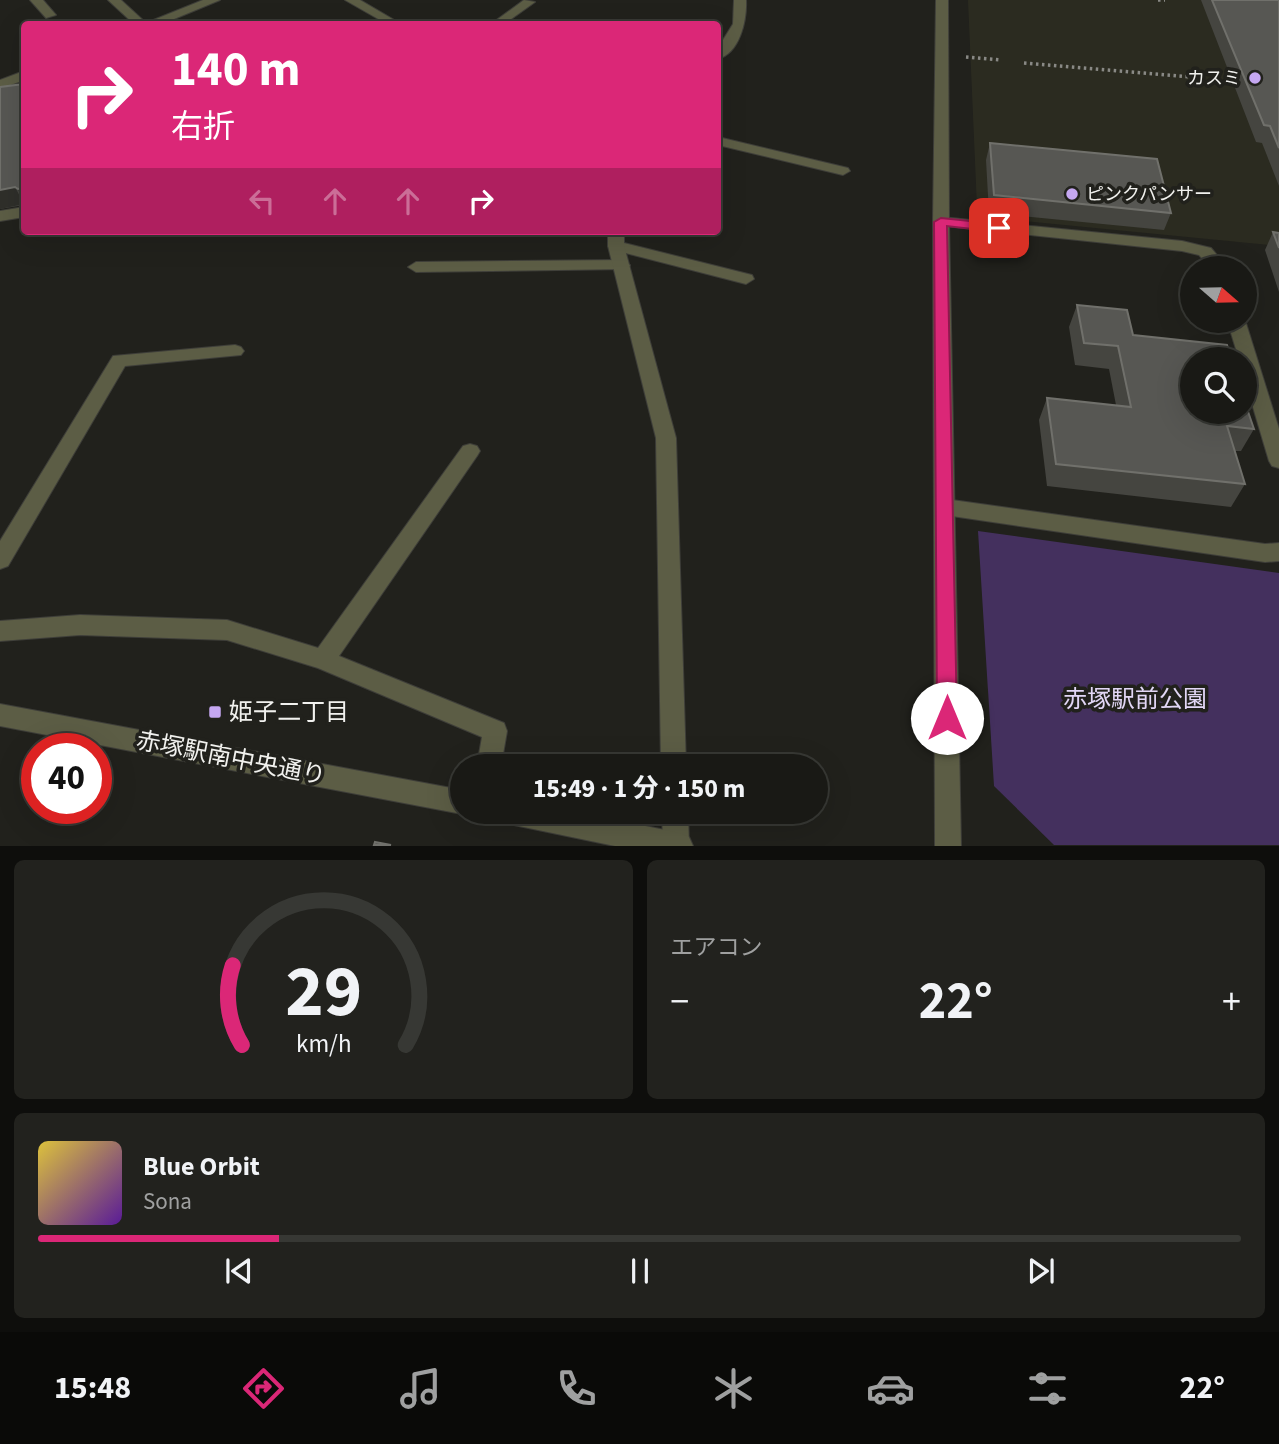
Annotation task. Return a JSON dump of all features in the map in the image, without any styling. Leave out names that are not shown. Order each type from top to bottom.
[{"type":"street","points":[[36,0],[50,15]]},
{"type":"street","points":[[114,0],[138,21]]},
{"type":"street","points":[[160,21],[214,0]]},
{"type":"street","points":[[351,0],[390,21]]},
{"type":"street","points":[[721,52],[743,20],[740,0]]},
{"type":"street","points":[[942,0],[941,222],[948,845]]},
{"type":"street","points":[[501,21],[529,2]]},
{"type":"street","points":[[0,85],[21,76]]},
{"type":"street","points":[[721,142],[843,172]]},
{"type":"street","points":[[0,216],[21,212]]},
{"type":"street","points":[[941,222],[1182,246],[1205,251],[1209,256]]},
{"type":"street","points":[[674,754],[666,438],[618,247],[746,279]]},
{"type":"street","points":[[1240,333],[1279,461]]},
{"type":"street","points":[[0,561],[119,360],[235,351]]},
{"type":"street","points":[[323,660],[470,451]]},
{"type":"street","points":[[946,507],[1265,553],[1279,552]]},
{"type":"street","points":[[0,631],[80,625],[227,630],[323,660],[495,731],[491,754]]},
{"type":"street","name":"赤塚駅南中央通り","points":[[0,715],[450,800]]},
{"type":"street","points":[[574,824],[678,845],[676,824]]},
{"type":"lane","points":[[416,267],[618,247]]},
{"type":"path","points":[[1158,0],[1164,1]]},
{"type":"path","points":[[966,57],[1001,60]]},
{"type":"path","points":[[1024,63],[1191,77]]},
{"type":"shaded area","points":[[968,0],[1279,0],[1279,246],[994,218],[977,207]]},
{"type":"green space","name":"赤塚駅前公園","points":[[978,531],[1279,573],[1279,845],[1054,845],[994,786]]},
{"type":"building","name":"カスミ","points":[[1212,0],[1279,0],[1279,148],[1270,126],[1264,125]]},
{"type":"building","points":[[21,84],[21,188],[0,190],[0,87]]},
{"type":"building","name":"ピンクパンサー","points":[[990,143],[1157,159],[1171,213],[994,195]]},
{"type":"building","points":[[1273,232],[1279,233],[1279,248]]},
{"type":"building","points":[[1077,305],[1127,310],[1133,335],[1227,345],[1180,347],[1180,424],[1252,424],[1254,429],[1227,426],[1245,484],[1056,464],[1047,398],[1131,407],[1118,346],[1084,343]]},
{"type":"place","name":"カスミ","points":[[1255,78]]},
{"type":"place","name":"ピンクパンサー","points":[[1072,194]]},
{"type":"place","name":"姫子二丁目","points":[[215,712]]},
{"type":"route","points":[[947,718],[941,222],[999,228]]}]
